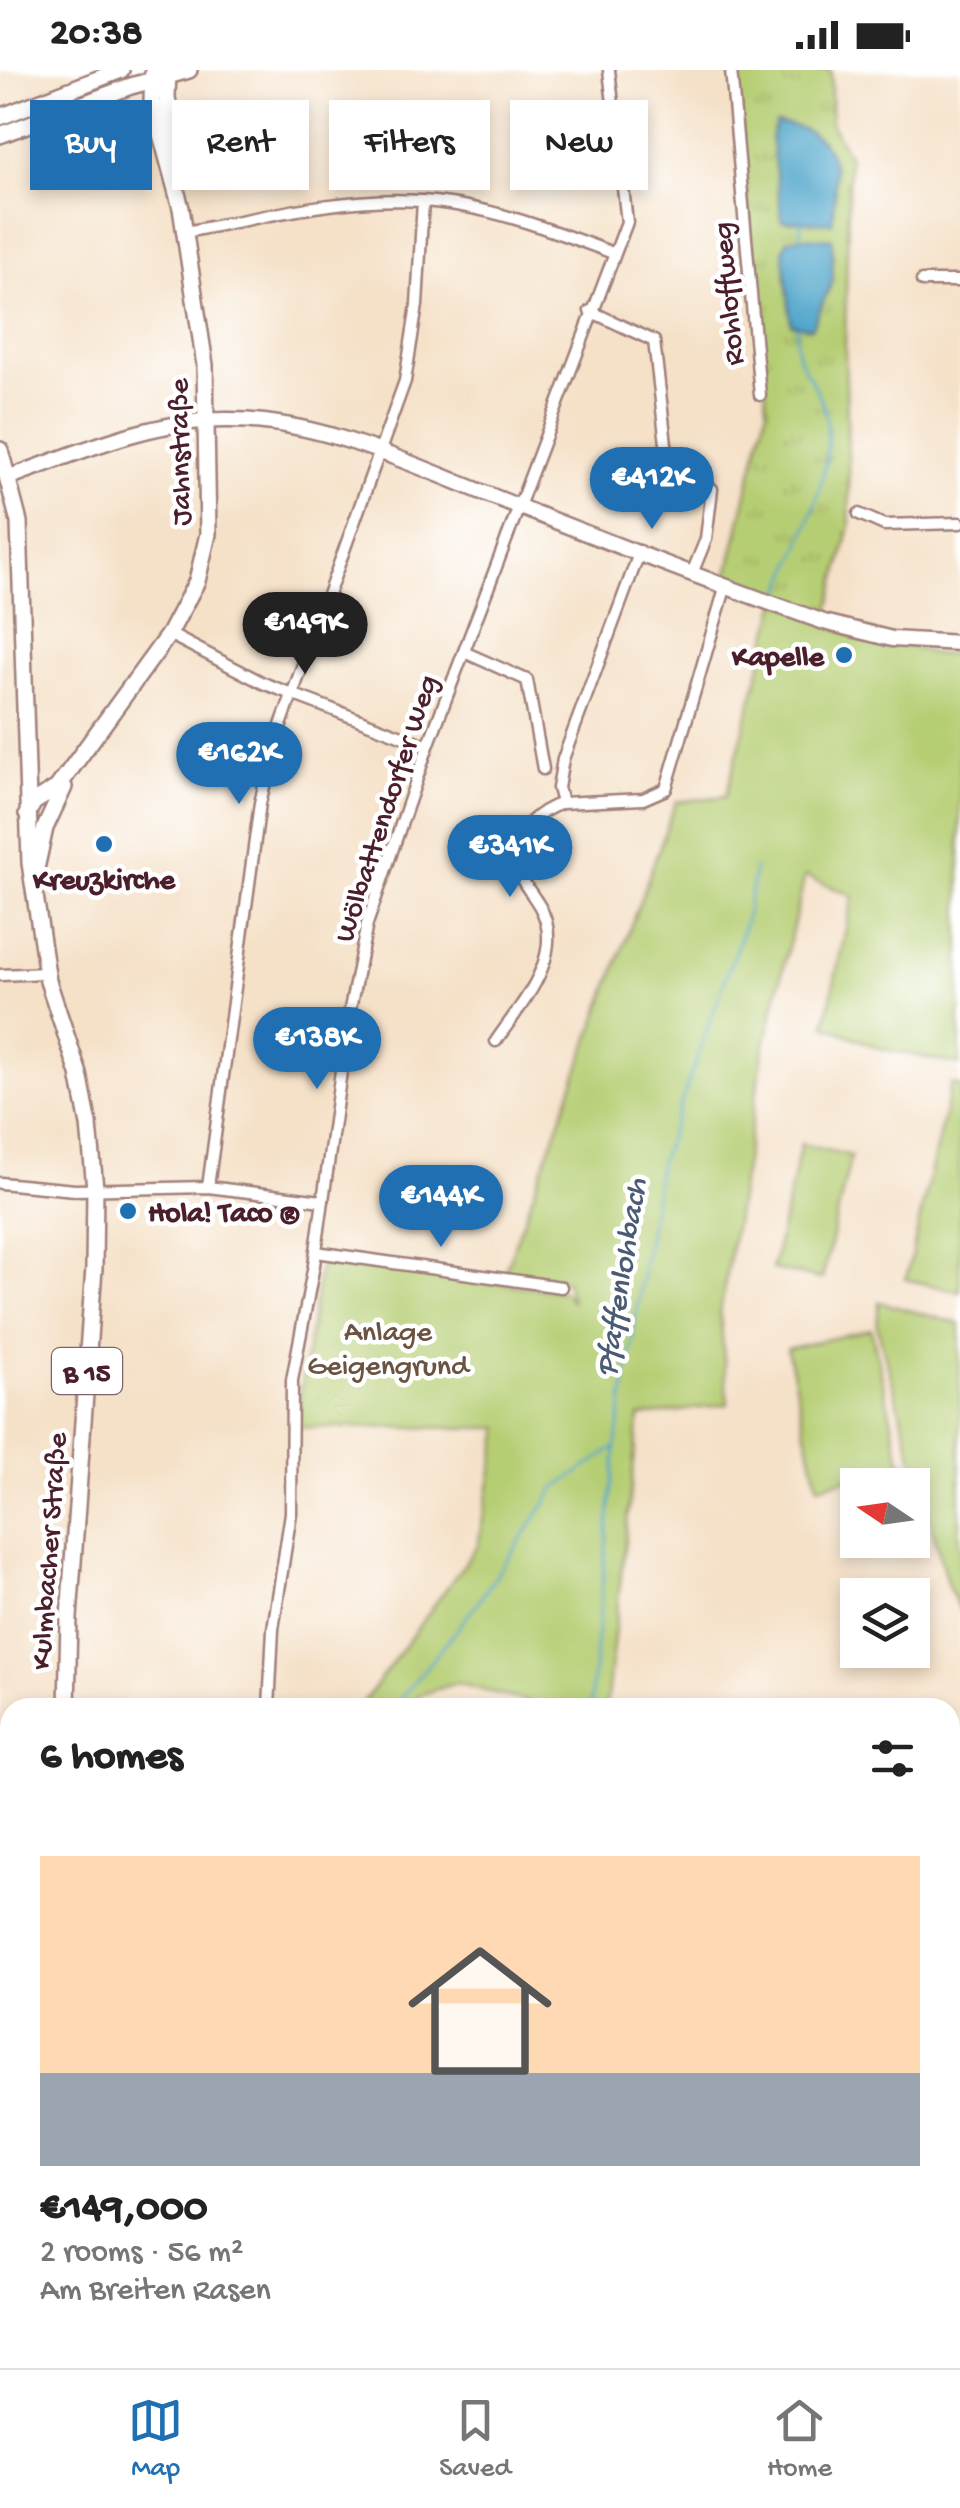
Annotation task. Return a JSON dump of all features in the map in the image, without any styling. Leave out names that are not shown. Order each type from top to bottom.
[{"type":"main road","points":[[0,117],[121,70]]},
{"type":"main road","points":[[0,135],[160,74],[189,70]]},
{"type":"main road","name":"Jahnstraße","points":[[26,816],[34,802],[58,788],[170,634],[204,559],[210,494],[209,421],[186,232],[153,105],[160,74]]},
{"type":"main road","points":[[5,479],[114,440],[209,421],[286,425],[382,453],[776,605],[892,639],[960,642]]},
{"type":"main road","name":"Kulmbacher Straße","points":[[0,450],[5,479],[17,500],[26,816],[34,887],[46,972],[90,1124],[95,1188],[94,1268],[68,1634],[67,1698]]},
{"type":"main road","name":"B 15","points":[[34,887],[44,828],[88,744]]},
{"type":"street","name":"Wölbattendorfer Weg","points":[[270,1698],[274,1614],[291,1513],[292,1380],[316,1252],[348,1014],[367,924],[428,746],[590,311],[628,222],[609,70]]},
{"type":"street","name":"Rohloffweg","points":[[731,70],[760,394]]},
{"type":"street","points":[[208,1187],[252,845],[269,763],[405,381],[417,304],[422,201]]},
{"type":"street","points":[[186,232],[336,204],[422,201],[485,210],[613,253]]},
{"type":"street","points":[[922,282],[960,281]]},
{"type":"street","points":[[590,311],[654,341],[668,461],[712,489],[706,539],[693,570]]},
{"type":"street","points":[[859,514],[884,525],[960,523]]},
{"type":"street","points":[[562,803],[558,788],[564,760],[640,551]]},
{"type":"street","points":[[656,796],[666,789],[674,772],[726,584]]},
{"type":"street","points":[[170,634],[220,663],[428,746]]},
{"type":"street","points":[[464,652],[527,680],[544,768]]},
{"type":"street","points":[[496,1041],[542,970],[550,933],[542,909],[520,879],[513,852],[527,825],[543,810],[562,803],[670,794]]},
{"type":"street","points":[[0,976],[46,972]]},
{"type":"street","points":[[0,1184],[208,1187],[322,1201]]},
{"type":"street","points":[[316,1252],[561,1287]]},
{"type":"green space","points":[[736,70],[831,70],[831,124],[849,157],[845,348],[850,526],[827,619],[727,578],[767,408]]},
{"type":"green space","name":"Anlage Geigengrund","points":[[778,601],[933,654],[960,654],[960,1065],[879,1048],[825,1025],[853,896],[805,876],[763,1053],[720,1313],[728,1404],[639,1417],[607,1698],[513,1698],[456,1683],[418,1698],[367,1698],[478,1545],[500,1428],[295,1427],[321,1258],[564,1292],[572,1302],[566,1281],[505,1271],[676,802],[726,796]]},
{"type":"green space","points":[[951,1084],[960,1086],[960,1292],[906,1279]]},
{"type":"green space","points":[[801,1144],[851,1156],[822,1279],[772,1269]]},
{"type":"green space","points":[[879,1302],[960,1324],[960,1611],[948,1586],[930,1520],[930,1468],[916,1468],[877,1326]]},
{"type":"green space","points":[[871,1329],[902,1466],[840,1468],[840,1481],[818,1486],[787,1349]]},
{"type":"water","points":[[776,123],[813,134],[830,155],[835,186],[832,223],[782,221],[771,137]]},
{"type":"water","points":[[832,239],[833,281],[811,328],[791,324],[783,252],[787,240]]},
{"type":"waterway","name":"Pfaffenlohbach","points":[[801,222],[801,239]]},
{"type":"waterway","name":"Pfaffenlohbach","points":[[779,598],[815,503],[827,451],[823,405],[800,361],[797,327]]},
{"type":"waterway","name":"Pfaffenlohbach","points":[[591,1698],[616,1447],[659,1165],[745,923],[755,868]]},
{"type":"waterway","points":[[401,1698],[476,1605],[556,1488],[614,1448]]},
{"type":"place","name":"Kapelle","points":[[844,655]]},
{"type":"place","name":"Kreuzkirche","points":[[104,844]]},
{"type":"place","name":"Hola! Taco ®","points":[[128,1211]]}]
